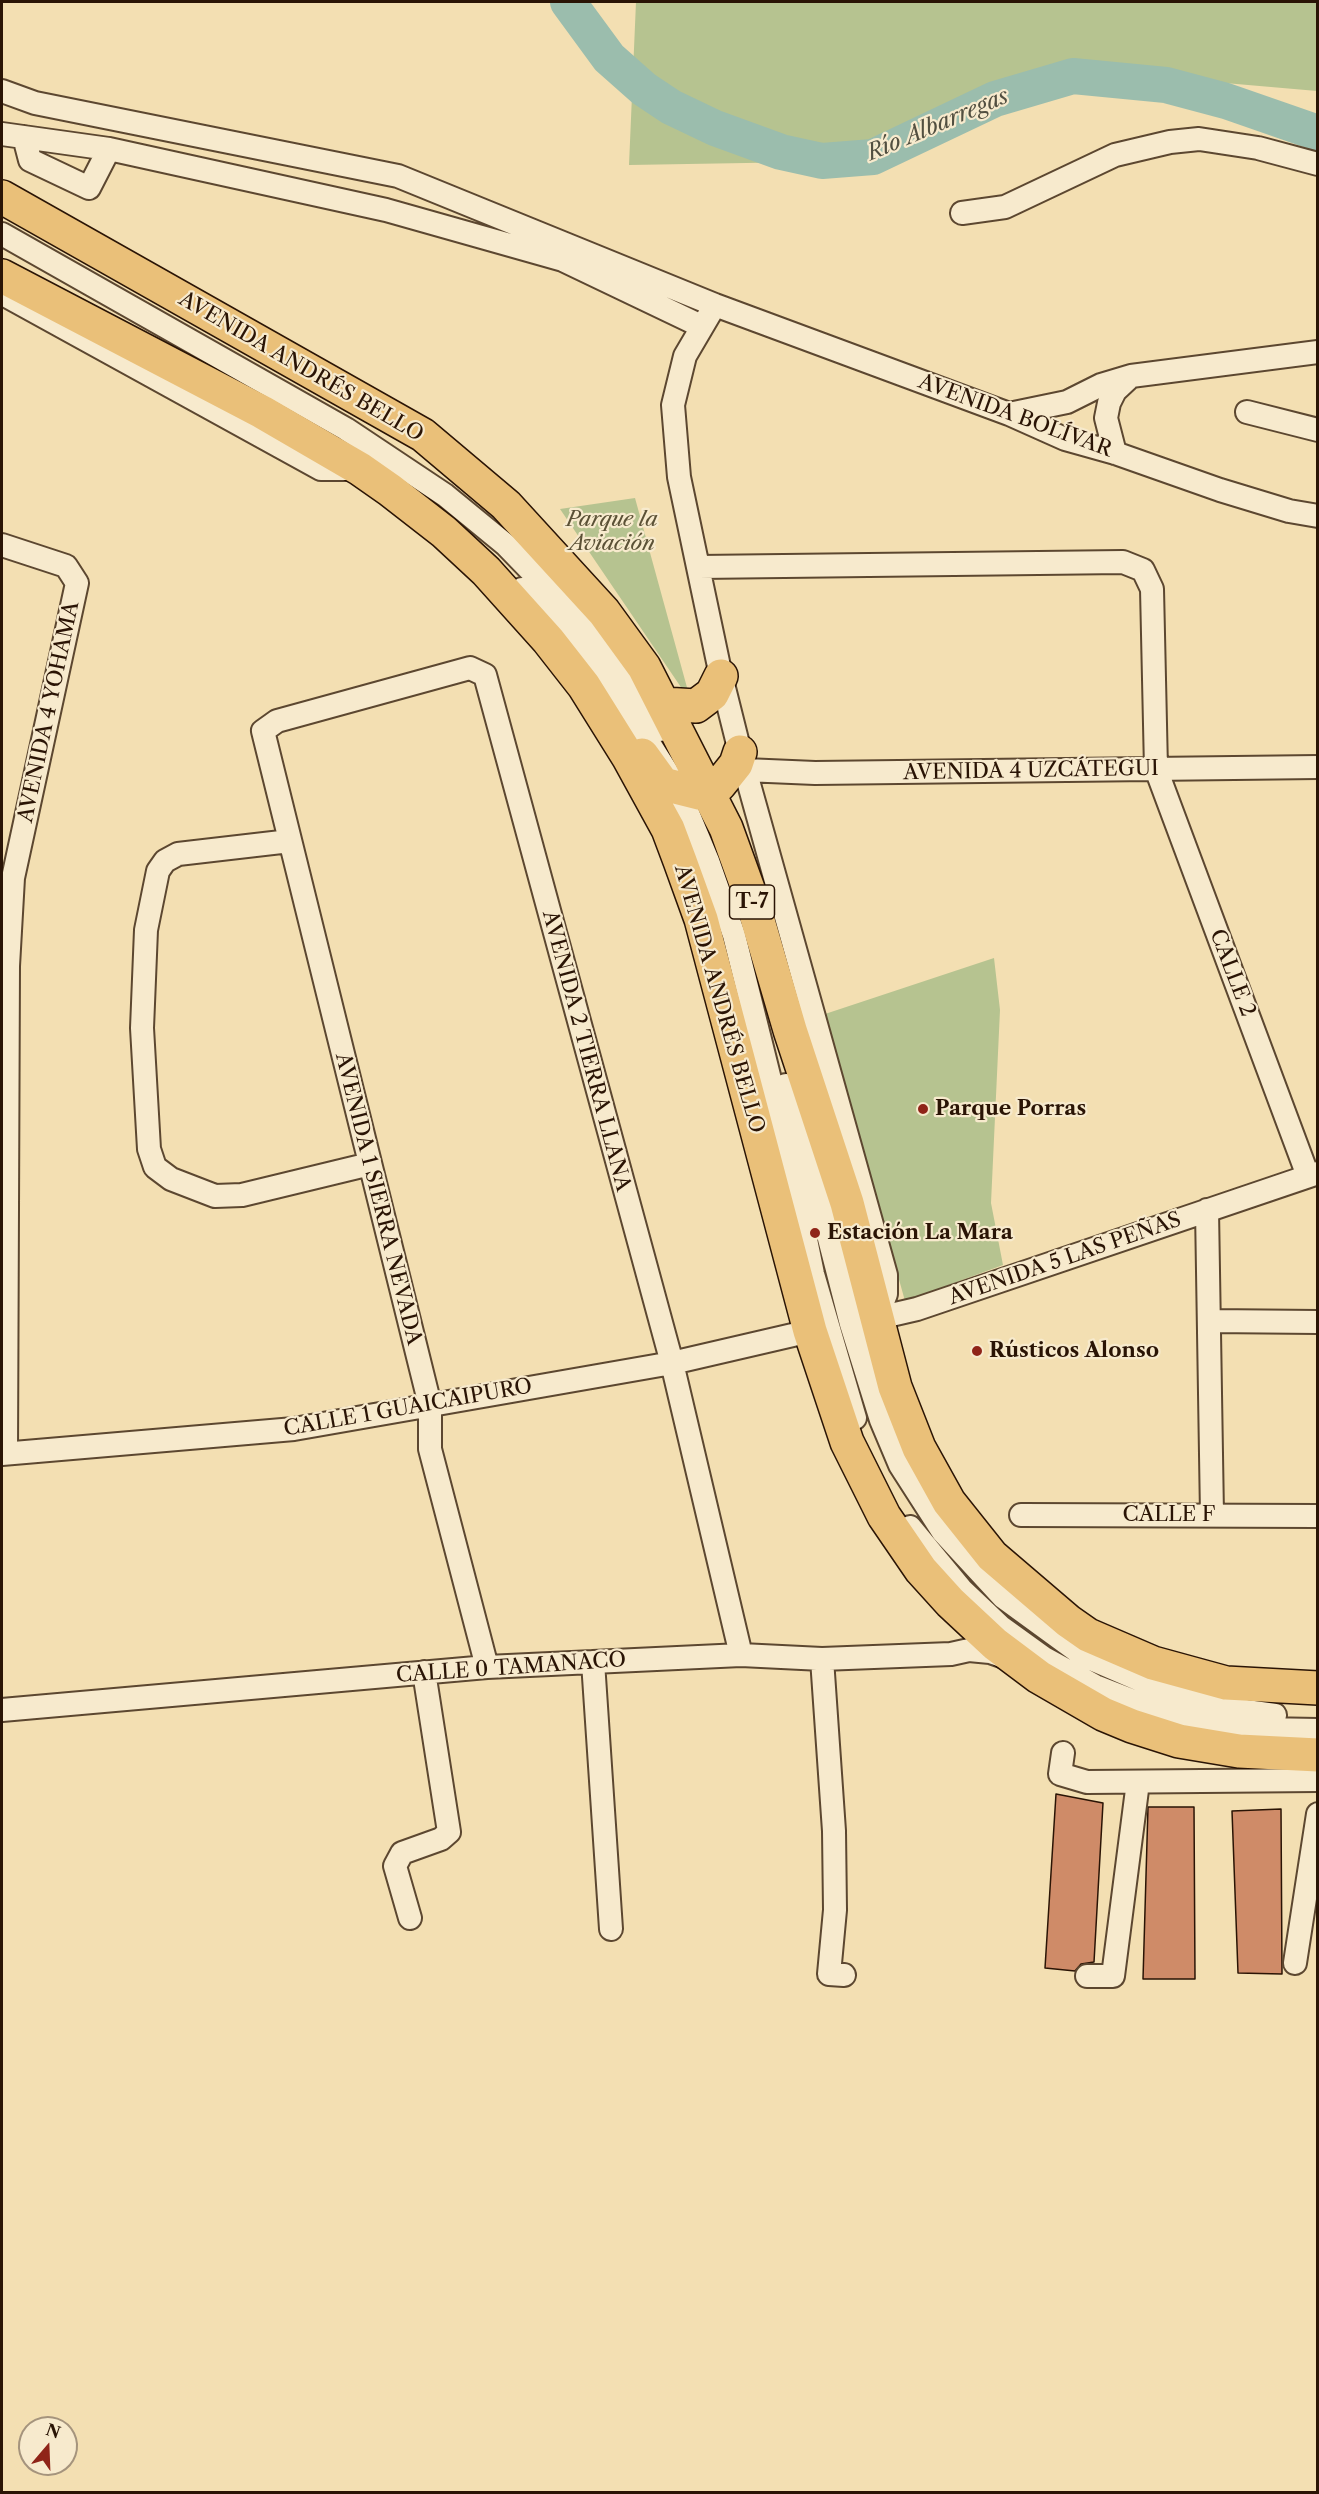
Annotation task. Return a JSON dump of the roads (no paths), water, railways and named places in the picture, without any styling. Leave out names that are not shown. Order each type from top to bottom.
[{"type":"highway","name":"AVENIDA ANDRÉS BELLO","points":[[2,197],[423,435],[506,505],[604,612],[644,667],[663,704],[710,772],[726,828],[769,953],[790,1030],[847,1203],[842,1325],[847,1442],[884,1516],[921,1570],[950,1602],[1018,1663],[1103,1714],[1157,1735],[1239,1752],[1317,1755]]},
{"type":"highway","name":"AVENIDA ANDRÉS BELLO","points":[[2,276],[262,412],[360,469],[444,532],[486,571],[531,621],[584,686],[605,718],[668,829],[842,1325],[906,1416],[918,1448],[949,1502],[992,1556],[1051,1608],[1088,1635],[1153,1662],[1192,1675],[1237,1684],[1317,1688]]},
{"type":"highway","points":[[531,621],[561,643],[588,671],[652,773],[663,784],[710,772]]},
{"type":"highway","points":[[663,704],[696,706],[712,694],[721,676]]},
{"type":"highway","points":[[668,829],[670,811],[710,772]]},
{"type":"street","name":"AVENIDA BOLÍVAR","points":[[2,91],[35,103],[398,176],[715,305],[1009,414],[1065,438],[1220,490],[1289,511],[1317,516]]},
{"type":"street","points":[[13,136],[110,149],[386,210],[563,260],[701,326]]},
{"type":"street","points":[[13,136],[30,160],[89,188],[110,149]]},
{"type":"street","points":[[962,213],[1005,207],[1115,155],[1170,142],[1199,139],[1257,148],[1317,164]]},
{"type":"street","points":[[2,234],[367,441],[445,495],[482,524],[531,569],[598,644],[642,702],[679,760],[710,772]]},
{"type":"street","points":[[2,260],[203,363],[385,469],[433,506],[580,647],[626,706],[710,772]]},
{"type":"street","points":[[2,294],[321,469],[360,469]]},
{"type":"street","points":[[715,305],[685,356],[673,405],[679,477],[721,676],[710,772],[724,900],[789,1156],[813,1274],[842,1325],[900,1465],[926,1509],[969,1562],[1018,1609],[1084,1656],[1170,1693],[1231,1709],[1317,1718]]},
{"type":"street","points":[[1009,414],[1067,402],[1101,385],[1131,376],[1317,352]]},
{"type":"street","points":[[1115,453],[1106,418],[1109,402],[1115,391],[1131,376]]},
{"type":"street","points":[[1247,412],[1317,430]]},
{"type":"street","name":"AVENIDA 4 YOHAMA","points":[[2,545],[66,566],[77,583],[7,878],[4,1453]]},
{"type":"street","name":"CALLE 2","points":[[699,567],[1123,562],[1143,570],[1152,589],[1156,769],[1313,1175]]},
{"type":"street","name":"AVENIDA 2 TIERRA LLANA","points":[[262,731],[278,721],[470,668],[485,675],[672,1363],[741,1655]]},
{"type":"street","name":"AVENIDA 1 SIERRA NEVADA","points":[[262,731],[430,1405],[430,1449],[487,1667]]},
{"type":"street","name":"AVENIDA 4 UZCÁTEGUI","points":[[710,772],[1317,766]]},
{"type":"street","points":[[290,841],[178,854],[165,861],[158,871],[146,930],[142,1028],[149,1149],[155,1167],[171,1179],[215,1196],[242,1196],[370,1164]]},
{"type":"street","name":"AVENIDA 5 LAS PEÑAS","points":[[842,1325],[916,1309],[1313,1175]]},
{"type":"street","points":[[1207,1210],[1212,1515]]},
{"type":"street","points":[[1210,1321],[1317,1322]]},
{"type":"street","points":[[842,1325],[860,1432],[888,1492],[915,1536],[962,1590],[1001,1627],[1069,1673],[1141,1704],[1236,1726],[1317,1730]]},
{"type":"street","name":"CALLE 1 GUAICAIPURO","points":[[4,1453],[294,1429],[672,1363],[842,1325]]},
{"type":"street","name":"CALLE F","points":[[1021,1515],[1317,1516]]},
{"type":"street","name":"CALLE 0 TAMANACO","points":[[2,1710],[487,1667],[741,1655],[822,1659],[951,1654],[979,1650],[1018,1663]]},
{"type":"street","points":[[822,1659],[834,1831],[835,1910],[829,1974],[844,1975]]},
{"type":"street","points":[[593,1662],[611,1929]]},
{"type":"street","points":[[410,1918],[395,1866],[402,1853],[441,1839],[449,1832],[424,1672]]},
{"type":"street","points":[[1063,1753],[1060,1774],[1087,1782],[1317,1780]]},
{"type":"street","points":[[1087,1976],[1113,1976],[1138,1782]]},
{"type":"street","points":[[1295,1963],[1317,1814]]},
{"type":"waterway","name":"Río Albarregas","points":[[568,2],[609,58],[644,89],[671,107],[715,128],[781,152],[822,161],[873,157],[995,99],[1073,76],[1166,85],[1226,101],[1318,133]]},
{"type":"place","name":"Parque Porras","points":[[923,1109]]},
{"type":"place","name":"Estación La Mara","points":[[815,1233]]},
{"type":"place","name":"Rústicos Alonso","points":[[977,1351]]},
{"type":"park label","name":"Parque la Aviación","points":[[612,532]]}]
